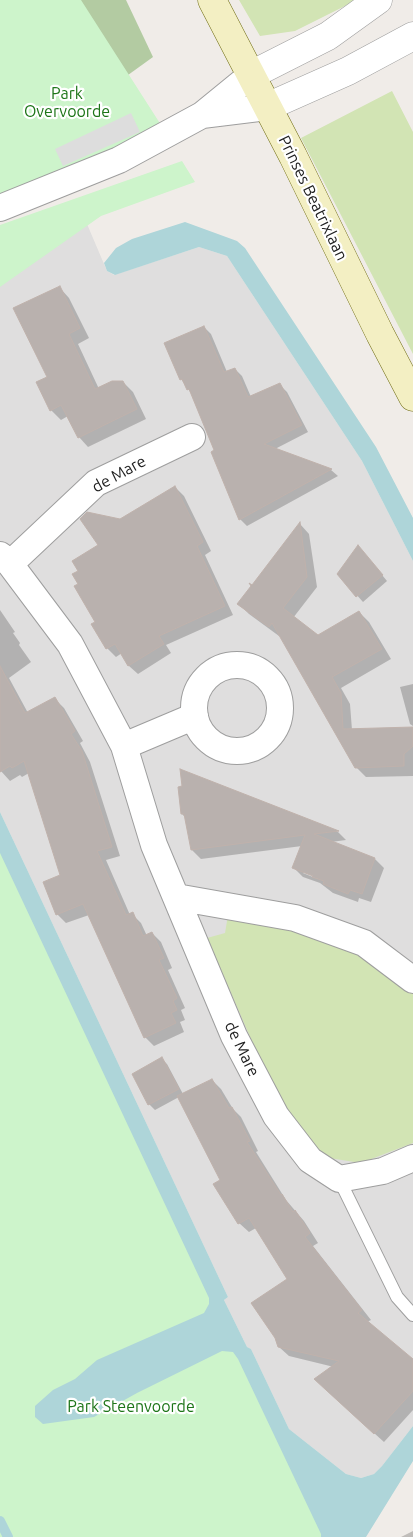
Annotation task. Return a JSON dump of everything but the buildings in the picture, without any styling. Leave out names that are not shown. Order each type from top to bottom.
[{"type":"main road","name":"Prinses Beatrixlaan","points":[[212,0],[268,107],[413,397]]},
{"type":"street","points":[[0,208],[119,160],[202,115],[251,75],[328,36],[378,0]]},
{"type":"street","points":[[202,115],[268,107],[348,72],[413,36]]},
{"type":"street","name":"de Mare","points":[[192,437],[96,483],[5,560],[70,644],[124,746],[154,845],[234,1036],[276,1116],[310,1160],[339,1179]]},
{"type":"street","points":[[124,746],[195,716]]},
{"type":"street","points":[[176,897],[295,918],[364,944],[413,980]]},
{"type":"street","points":[[339,1179],[383,1171],[413,1158]]},
{"type":"lane","points":[[339,1179],[397,1297],[413,1315]]},
{"type":"shaded area","points":[[131,113],[140,132],[63,166],[55,149]]},
{"type":"shaded area","points":[[87,224],[107,271],[114,275],[199,247],[227,256],[362,461],[413,561],[413,1426],[374,1474],[361,1478],[346,1474],[289,1429],[251,1349],[247,1347],[224,1300],[228,1297],[0,812],[0,257]]},
{"type":"green space","name":"Park Overvoorde","points":[[0,0],[81,0],[170,139],[0,199]]},
{"type":"green space","points":[[21,0],[126,0],[153,57],[74,114]]},
{"type":"green space","points":[[239,0],[357,0],[295,31],[260,36]]},
{"type":"green space","points":[[392,91],[413,132],[413,354],[301,138]]},
{"type":"green space","points":[[182,161],[195,182],[101,216],[0,287],[0,225]]},
{"type":"green space","name":"Park Steenvoorde","points":[[0,838],[336,1537],[0,1537]]},
{"type":"green space","points":[[229,909],[344,947],[397,973],[413,988],[413,1143],[361,1163],[329,1158],[311,1145],[296,1127],[264,1069],[207,938],[225,933]]},
{"type":"water","points":[[185,222],[237,241],[245,248],[376,447],[413,518],[413,561],[362,461],[227,256],[199,247],[115,275],[107,271],[104,263],[116,248],[132,239]]},
{"type":"water","points":[[0,812],[228,1297],[224,1300],[247,1347],[251,1349],[289,1429],[346,1474],[361,1478],[374,1474],[382,1466],[413,1426],[413,1461],[366,1537],[321,1537],[238,1359],[233,1352],[222,1351],[137,1393],[94,1417],[43,1424],[35,1417],[35,1406],[53,1390],[75,1379],[97,1360],[204,1313],[209,1304],[209,1298],[0,853]]},
{"type":"waterway","points":[[0,1521],[8,1537]]}]
